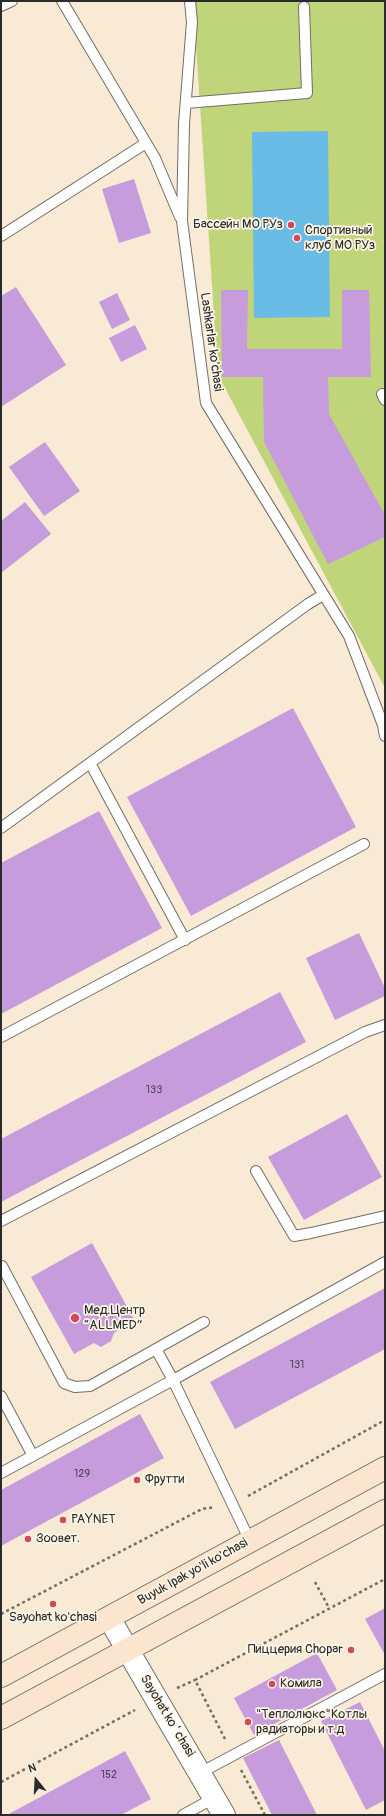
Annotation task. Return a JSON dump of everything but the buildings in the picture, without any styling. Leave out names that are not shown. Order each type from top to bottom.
[{"type":"main road","name":"Buyuk Ipak yo'li ko'chasi","points":[[1,1676],[385,1468]]},
{"type":"main road","points":[[1,1718],[385,1511]]},
{"type":"street","name":"Sayohat koʻchasi","points":[[109,1618],[219,1807]]},
{"type":"lane","points":[[1,6],[12,1]]},
{"type":"lane","points":[[62,1],[155,158],[182,221]]},
{"type":"lane","name":"Lashkarlar ko'chasi","points":[[190,1],[192,22],[186,103],[182,221],[206,403],[349,636],[383,725],[385,736]]},
{"type":"lane","points":[[186,103],[307,93],[304,7]]},
{"type":"lane","points":[[1,236],[146,143]]},
{"type":"lane","points":[[1,828],[308,604],[323,595]]},
{"type":"lane","points":[[90,763],[185,940]]},
{"type":"lane","points":[[1,1037],[364,844]]},
{"type":"lane","points":[[1,1221],[365,1032],[385,1025]]},
{"type":"lane","points":[[256,1171],[294,1236],[311,1234],[385,1216]]},
{"type":"lane","points":[[1,1473],[173,1380],[385,1262]]},
{"type":"lane","points":[[2,1266],[64,1383],[75,1387],[90,1386],[204,1322]]},
{"type":"lane","points":[[156,1349],[173,1380],[250,1541]]},
{"type":"lane","points":[[1,1396],[33,1456]]},
{"type":"lane","points":[[200,1773],[385,1674]]},
{"type":"lane","points":[[183,1815],[219,1807]]},
{"type":"path","points":[[1,1614],[202,1509],[233,1503],[385,1420]]},
{"type":"path","points":[[265,1815],[195,1680],[385,1579]]},
{"type":"path","points":[[315,1582],[329,1608]]},
{"type":"path","points":[[1,1782],[156,1698]]},
{"type":"green space","name":"Спортивный клуб МО РУз","points":[[193,1],[385,1],[385,688],[218,375]]},
{"type":"water","name":"Бассейн МО РУз","points":[[328,131],[330,317],[254,318],[252,132]]},
{"type":"place","name":"Бассейн МО РУз","points":[[291,225]]},
{"type":"place","name":"Спортивный клуб МО РУз","points":[[297,238]]},
{"type":"place","name":"Мед.Центр “ALLMED”","points":[[75,1318]]},
{"type":"place","name":"Фрутти","points":[[137,1480]]},
{"type":"place","name":"PAYNET","points":[[63,1520]]},
{"type":"place","name":"Зоовет.","points":[[28,1539]]},
{"type":"place","name":"Sayohat ko'chasi","points":[[53,1604]]},
{"type":"place","name":"Пиццерия Chopar","points":[[351,1650]]},
{"type":"place","name":"Комила","points":[[272,1684]]},
{"type":"place","name":"\"Теплолюкс\"Котлы радиаторы и т.д","points":[[248,1722]]}]
